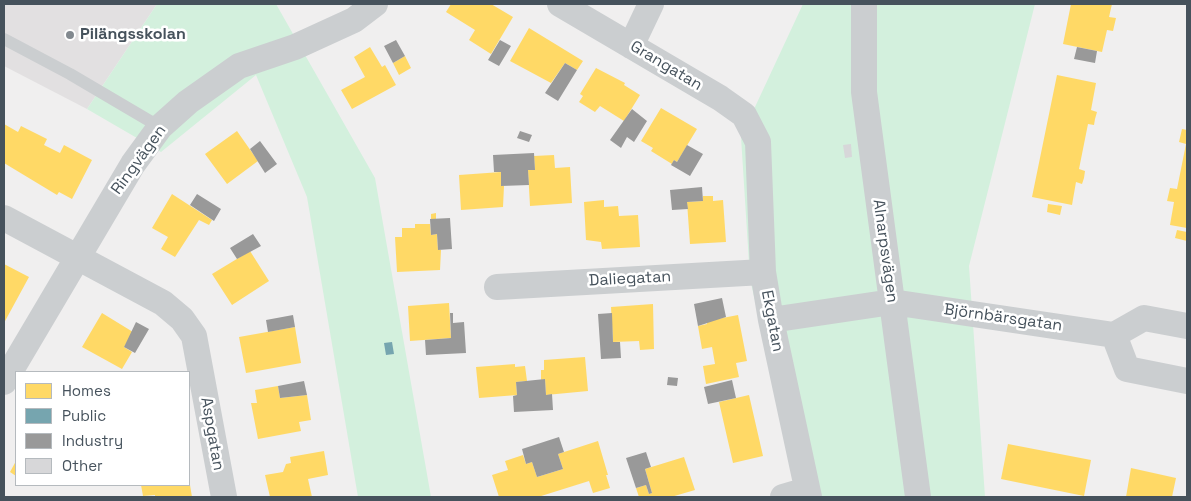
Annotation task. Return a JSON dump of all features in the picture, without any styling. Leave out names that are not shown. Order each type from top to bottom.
[{"type":"street","name":"Ringvägen","points":[[4,382],[76,257],[133,164],[160,127],[188,102],[239,66],[295,47],[354,20],[375,4]]},
{"type":"street","name":"Grangatan","points":[[560,4],[720,98],[744,116],[758,142]]},
{"type":"street","points":[[631,46],[651,4]]},
{"type":"street","name":"Alnarpsvägen","points":[[864,4],[864,92],[918,497]]},
{"type":"street","name":"Ekgatan","points":[[758,142],[763,272],[800,495]]},
{"type":"street","name":"Aspgatan","points":[[4,218],[163,302],[182,319],[194,336],[224,497]]},
{"type":"street","name":"Daliegatan","points":[[497,287],[763,272]]},
{"type":"street","name":"Björnbärsgatan","points":[[770,320],[892,302],[1114,335]]},
{"type":"street","points":[[1187,326],[1144,318],[1114,335],[1127,368],[1187,381]]},
{"type":"lane","points":[[4,39],[70,74],[160,127]]},
{"type":"shaded area","name":"Pilängsskolan","points":[[4,4],[157,4],[87,109],[4,66]]},
{"type":"green space","points":[[157,4],[276,4],[375,178],[431,497],[358,497],[307,197],[256,75],[161,152],[87,109]]},
{"type":"green space","points":[[803,4],[1035,4],[969,266],[985,497],[800,497],[750,279],[741,137]]},
{"type":"building: Homes","points":[[451,4],[491,4],[513,17],[491,54],[469,40],[475,30],[446,12]]},
{"type":"building: Homes","points":[[1071,4],[1112,4],[1109,17],[1116,18],[1113,31],[1107,30],[1102,52],[1063,44]]},
{"type":"building: Homes","points":[[529,28],[583,61],[577,70],[565,63],[551,83],[510,61]]},
{"type":"building: Homes","points":[[370,47],[382,67],[385,65],[396,85],[352,109],[341,90],[365,77],[354,57]]},
{"type":"building: Homes","points":[[405,56],[411,68],[399,75],[393,63]]},
{"type":"building: Homes","points":[[596,68],[625,83],[624,85],[640,95],[624,121],[600,106],[595,112],[579,102],[583,96],[580,94]]},
{"type":"building: Homes","points":[[1057,75],[1096,83],[1091,110],[1097,112],[1094,125],[1088,124],[1079,169],[1085,171],[1084,178],[1082,184],[1076,182],[1072,205],[1032,197]]},
{"type":"building: Homes","points":[[661,108],[697,129],[677,162],[674,160],[672,164],[651,151],[653,148],[641,141]]},
{"type":"building: Homes","points":[[4,124],[18,132],[21,126],[47,139],[44,145],[60,153],[64,145],[92,160],[72,199],[59,192],[57,195],[4,163]]},
{"type":"building: Homes","points":[[1182,129],[1187,130],[1187,228],[1170,225],[1174,202],[1167,201],[1170,188],[1177,189],[1186,144],[1179,142]]},
{"type":"building: Homes","points":[[237,131],[258,161],[227,184],[205,154]]},
{"type":"building: Homes","points":[[554,155],[555,168],[570,167],[572,203],[530,206],[528,170],[535,170],[534,156]]},
{"type":"building: Homes","points":[[501,172],[501,186],[504,186],[503,207],[461,210],[459,175]]},
{"type":"building: Homes","points":[[172,194],[212,220],[209,225],[199,220],[175,257],[161,249],[168,237],[152,228]]},
{"type":"building: Homes","points":[[703,196],[713,196],[713,201],[723,200],[726,242],[690,244],[687,202],[703,201]]},
{"type":"building: Homes","points":[[604,200],[604,207],[618,206],[619,216],[638,215],[640,247],[602,249],[601,242],[586,240],[584,202]]},
{"type":"building: Homes","points":[[1048,204],[1062,206],[1060,215],[1047,212]]},
{"type":"building: Homes","points":[[436,213],[436,219],[431,219],[431,214]]},
{"type":"building: Homes","points":[[415,224],[430,224],[431,235],[437,234],[438,250],[441,250],[440,270],[397,272],[395,237],[402,237],[402,228],[415,228]]},
{"type":"building: Homes","points":[[1177,230],[1187,232],[1187,241],[1175,238]]},
{"type":"building: Homes","points":[[250,251],[269,281],[232,305],[212,274]]},
{"type":"building: Homes","points":[[4,264],[29,277],[4,323]]},
{"type":"building: Homes","points":[[449,303],[451,338],[410,341],[408,306]]},
{"type":"building: Homes","points":[[653,304],[654,349],[640,350],[639,341],[613,342],[611,307]]},
{"type":"building: Homes","points":[[102,313],[133,332],[124,347],[132,352],[122,369],[82,347]]},
{"type":"building: Homes","points":[[738,315],[747,361],[736,363],[739,377],[706,384],[703,366],[715,364],[712,347],[702,349],[698,326],[707,324],[707,321]]},
{"type":"building: Homes","points":[[295,327],[301,363],[246,373],[239,337]]},
{"type":"building: Homes","points":[[585,357],[588,391],[546,395],[545,379],[541,380],[544,360]]},
{"type":"building: Homes","points":[[515,364],[515,367],[525,366],[527,381],[516,382],[517,395],[479,398],[476,367]]},
{"type":"building: Homes","points":[[278,386],[280,398],[307,395],[311,420],[299,422],[301,431],[258,439],[251,403],[257,403],[255,390]]},
{"type":"building: Homes","points":[[749,395],[763,456],[733,463],[719,402]]},
{"type":"building: Homes","points":[[598,441],[610,488],[593,493],[589,481],[538,497],[499,497],[492,475],[508,470],[505,461],[523,455],[526,464],[532,462],[537,477],[563,469],[558,454]]},
{"type":"building: Homes","points":[[1008,444],[1091,460],[1084,496],[1001,479]]},
{"type":"building: Homes","points":[[324,451],[328,475],[308,479],[312,497],[270,497],[265,475],[283,472],[286,464],[291,463],[290,457]]},
{"type":"building: Homes","points":[[684,457],[695,490],[671,497],[639,497],[636,488],[646,485],[649,494],[652,493],[645,469]]},
{"type":"building: Homes","points":[[15,463],[15,475],[10,472]]},
{"type":"building: Homes","points":[[1131,468],[1176,478],[1172,497],[1126,497]]},
{"type":"building: Homes","points":[[190,485],[192,497],[155,497],[155,495],[143,496],[141,486]]},
{"type":"building: Public","points":[[392,342],[394,354],[386,355],[384,343]]},
{"type":"building: Industry","points":[[396,40],[405,56],[393,63],[384,46]]},
{"type":"building: Industry","points":[[500,40],[511,46],[499,66],[488,60]]},
{"type":"building: Industry","points":[[1077,47],[1097,51],[1095,63],[1074,59]]},
{"type":"building: Industry","points":[[565,63],[577,70],[558,101],[545,93]]},
{"type":"building: Industry","points":[[632,109],[647,121],[634,142],[627,137],[621,148],[610,140]]},
{"type":"building: Industry","points":[[520,131],[532,135],[529,142],[517,138]]},
{"type":"building: Industry","points":[[260,141],[277,164],[265,173],[250,149]]},
{"type":"building: Industry","points":[[687,145],[703,154],[690,176],[671,165],[674,160],[677,162]]},
{"type":"building: Industry","points":[[534,153],[535,170],[528,170],[529,185],[501,186],[501,172],[494,172],[493,155]]},
{"type":"building: Industry","points":[[702,187],[703,201],[687,202],[688,209],[672,210],[670,190]]},
{"type":"building: Industry","points":[[197,194],[221,209],[214,221],[190,205]]},
{"type":"building: Industry","points":[[450,218],[452,249],[438,250],[437,234],[431,235],[430,219]]},
{"type":"building: Industry","points":[[253,234],[261,246],[237,259],[230,248]]},
{"type":"building: Industry","points":[[722,298],[726,317],[698,326],[694,304]]},
{"type":"building: Industry","points":[[450,313],[453,313],[453,323],[464,322],[466,353],[426,355],[425,340],[451,338]]},
{"type":"building: Industry","points":[[612,313],[613,342],[620,342],[621,358],[601,359],[598,314]]},
{"type":"building: Industry","points":[[293,315],[295,327],[268,332],[266,320]]},
{"type":"building: Industry","points":[[136,322],[149,329],[135,353],[124,347]]},
{"type":"building: Industry","points":[[668,377],[678,378],[677,386],[667,385]]},
{"type":"building: Industry","points":[[545,379],[546,395],[552,394],[553,410],[514,412],[513,396],[517,395],[516,382]]},
{"type":"building: Industry","points":[[732,380],[736,398],[708,404],[704,387]]},
{"type":"building: Industry","points":[[304,381],[307,395],[280,398],[278,386]]},
{"type":"building: Industry","points":[[559,437],[564,452],[558,454],[563,469],[537,477],[532,462],[526,464],[522,449]]},
{"type":"building: Industry","points":[[646,452],[651,467],[645,469],[652,493],[649,494],[646,485],[636,488],[626,458]]},
{"type":"building: Other","points":[[851,144],[852,157],[845,158],[843,145]]},
{"type":"place","name":"Pilängsskolan","points":[[70,35]]}]
